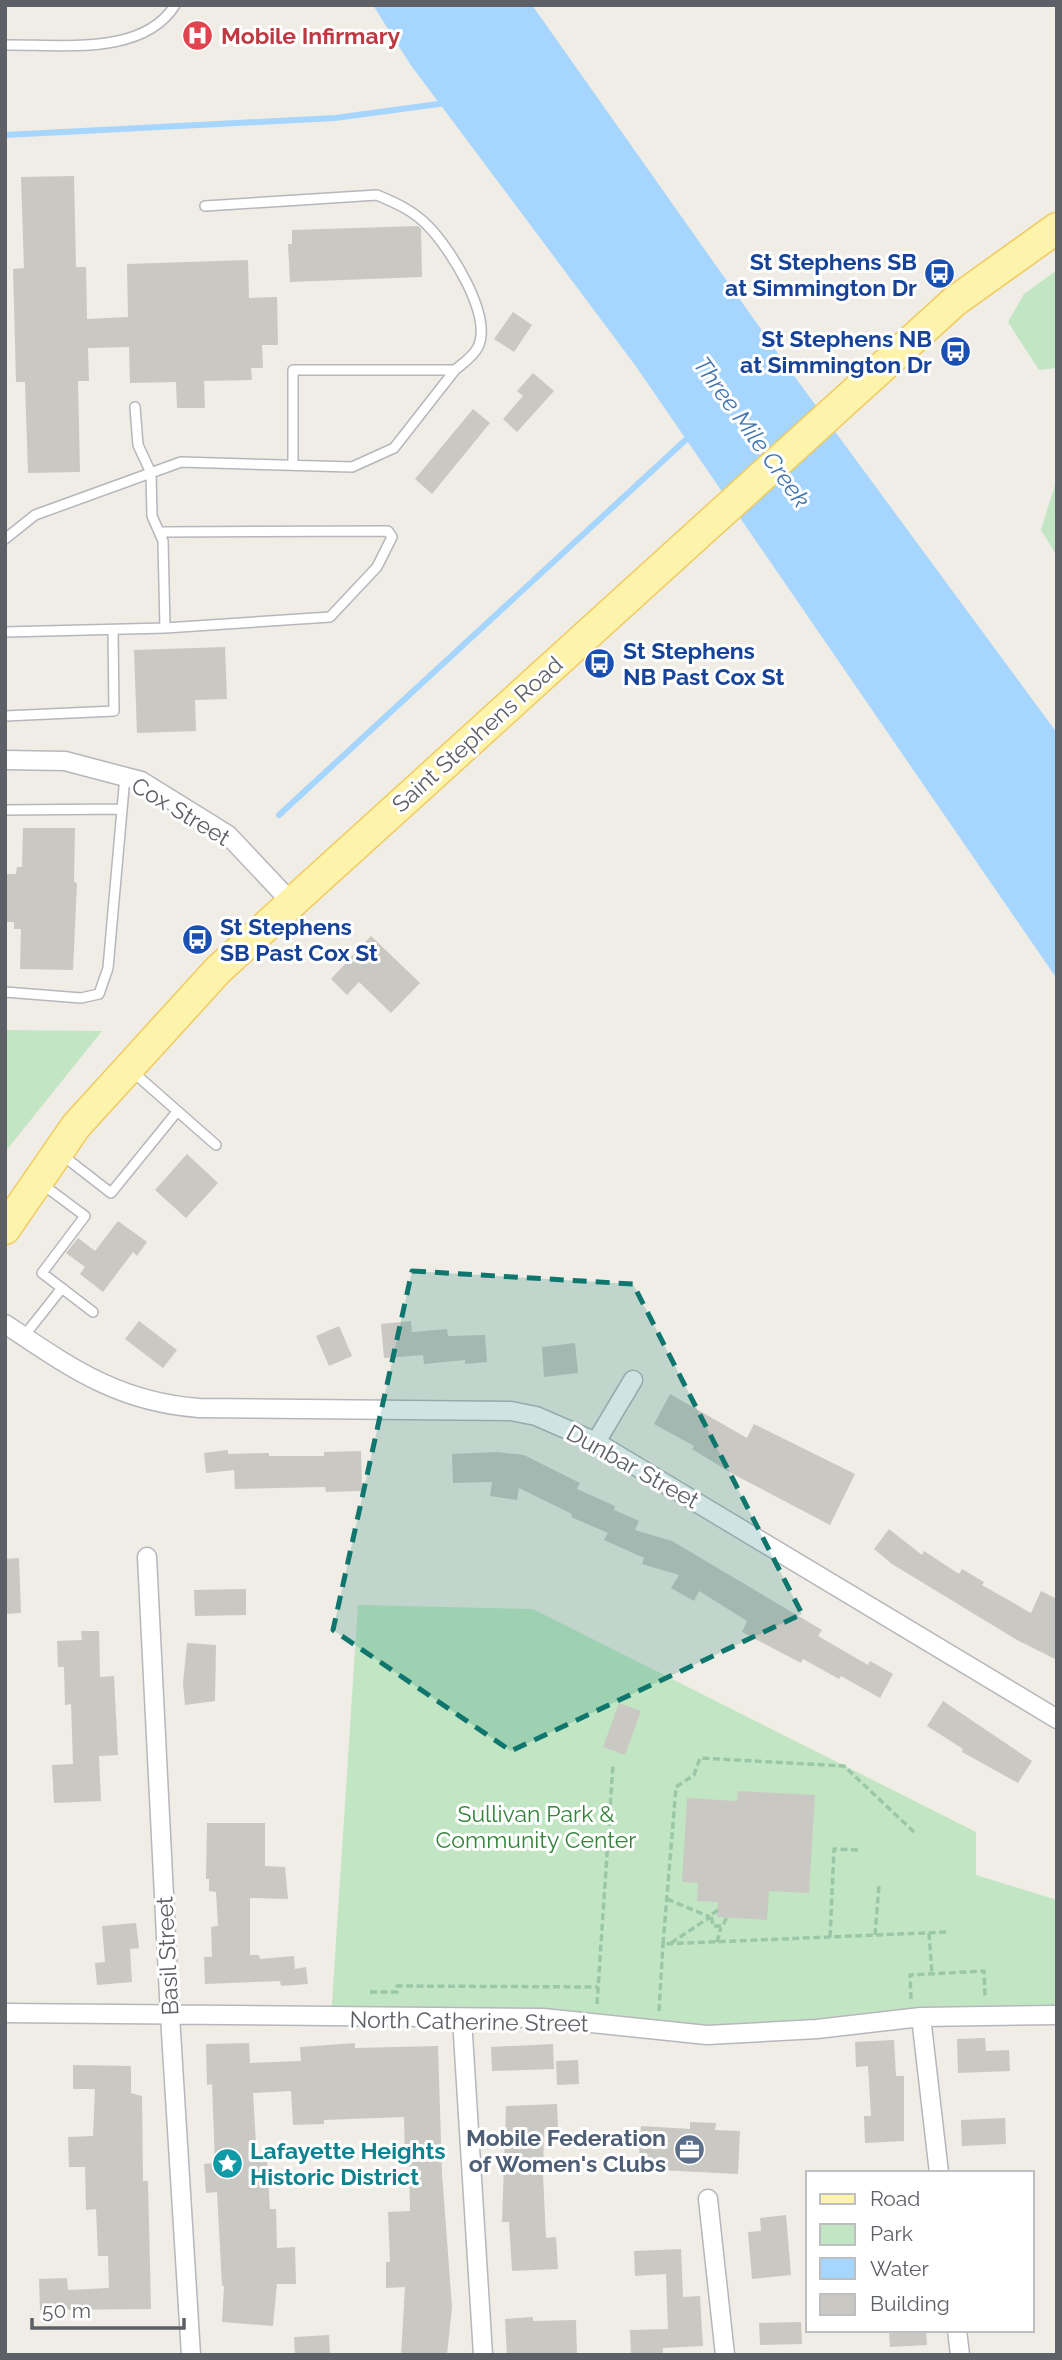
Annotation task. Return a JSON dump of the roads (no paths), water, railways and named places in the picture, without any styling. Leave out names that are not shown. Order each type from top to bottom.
[{"type":"main road","name":"Saint Stephens Road","points":[[5,1229],[76,1126],[218,970],[869,376],[968,289],[1057,228]]},
{"type":"street","name":"Cox Street","points":[[5,760],[65,761],[141,781],[228,835],[292,902]]},
{"type":"street","name":"Dunbar Street","points":[[5,1324],[76,1372],[161,1405],[199,1408],[501,1410],[536,1416],[596,1442],[1057,1719]]},
{"type":"street","points":[[596,1442],[633,1381]]},
{"type":"street","name":"Basil Street","points":[[147,1557],[170,2016],[191,2355]]},
{"type":"street","name":"North Catherine Street","points":[[5,2013],[543,2018],[707,2035],[817,2029],[921,2017],[1057,2015]]},
{"type":"street","points":[[921,2017],[939,2171]]},
{"type":"street","points":[[462,2019],[483,2355]]},
{"type":"street","points":[[708,2199],[725,2355]]},
{"type":"street","points":[[957,2332],[960,2355]]},
{"type":"lane","points":[[5,46],[123,42],[164,22],[175,5]]},
{"type":"lane","points":[[5,539],[35,515],[181,462],[352,467],[394,448],[455,370],[477,350],[480,343],[478,311],[470,289],[428,226],[402,205],[377,195],[365,195],[205,206]]},
{"type":"lane","points":[[293,465],[293,370],[455,370]]},
{"type":"lane","points":[[135,407],[138,445],[151,473],[152,516],[160,533],[164,554],[165,628]]},
{"type":"lane","points":[[5,632],[165,628],[330,617],[377,567],[393,537],[388,530],[160,533]]},
{"type":"lane","points":[[5,716],[114,711],[113,630]]},
{"type":"lane","points":[[5,992],[80,998],[99,994],[108,968],[125,776]]},
{"type":"lane","points":[[5,810],[122,809]]},
{"type":"lane","points":[[129,1068],[176,1113],[216,1145]]},
{"type":"lane","points":[[58,1152],[111,1193],[176,1113]]},
{"type":"lane","points":[[38,1181],[85,1216],[42,1273],[93,1312]]},
{"type":"lane","points":[[24,1336],[62,1288]]},
{"type":"water","name":"Three Mile Creek","points":[[373,5],[532,5],[789,369],[1057,733],[1057,979],[635,365],[410,64]]},
{"type":"waterway","points":[[5,135],[335,118],[446,103]]},
{"type":"waterway","points":[[279,815],[692,434]]},
{"type":"place","name":"Mobile Infirmary","points":[[198,35]]},
{"type":"place","name":"St Stephens SB at Simmington Dr","points":[[940,274]]},
{"type":"place","name":"St Stephens NB at Simmington Dr","points":[[955,351]]},
{"type":"place","name":"St Stephens NB Past Cox St","points":[[600,663]]},
{"type":"place","name":"St Stephens SB Past Cox St","points":[[197,939]]},
{"type":"place","name":"Mobile Federation of Women's Clubs","points":[[689,2150]]},
{"type":"place","name":"Lafayette Heights Historic District","points":[[227,2163]]},
{"type":"park label","name":"Sullivan Park & Community Center","points":[[536,1826]]}]
